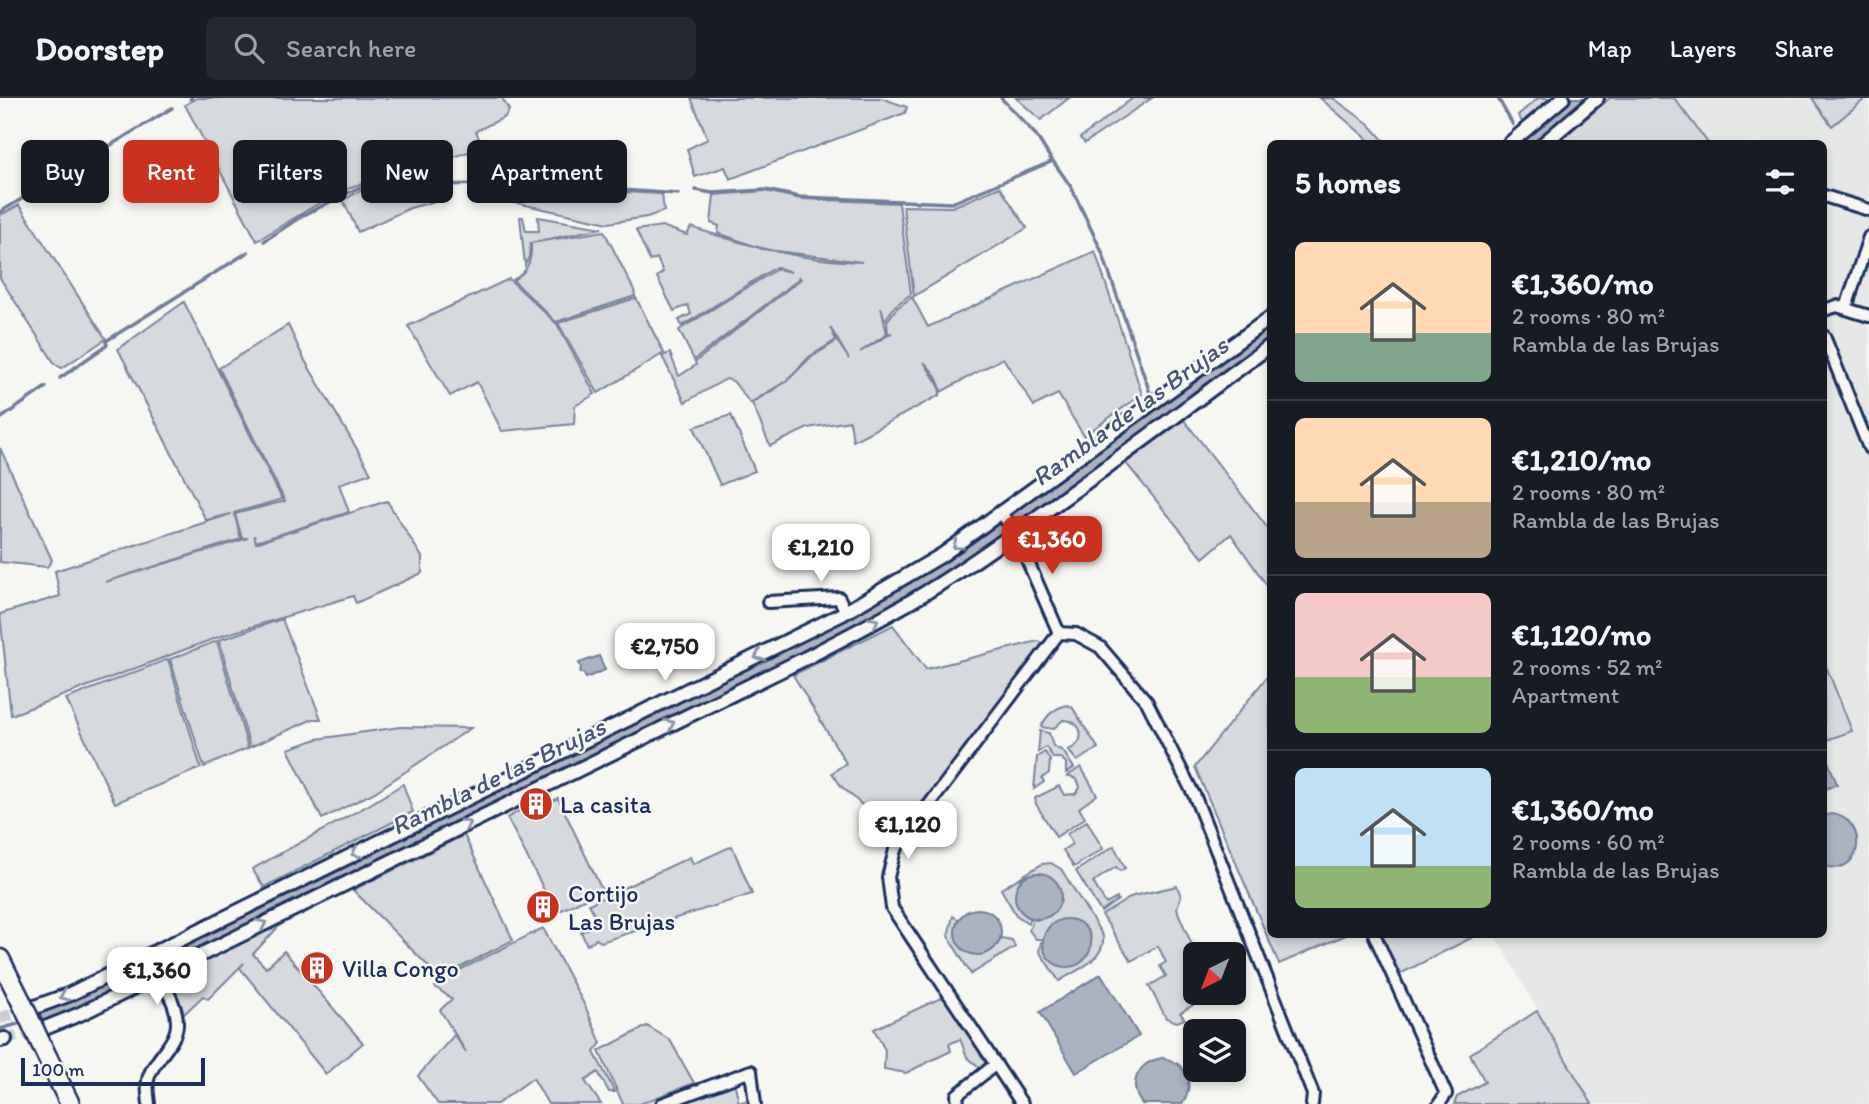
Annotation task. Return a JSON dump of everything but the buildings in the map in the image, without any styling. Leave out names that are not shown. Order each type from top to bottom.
[{"type":"highway","points":[[0,959],[28,1004],[42,1046],[70,1104]]},
{"type":"street","points":[[1514,140],[1563,98]]},
{"type":"street","points":[[1549,140],[1598,98]]},
{"type":"street","points":[[1827,197],[1869,209]]},
{"type":"street","points":[[1846,309],[1869,237]]},
{"type":"street","points":[[1827,309],[1837,306],[1869,316]]},
{"type":"street","points":[[28,1004],[126,966],[846,612],[942,555],[1002,515],[1267,320]]},
{"type":"street","points":[[1827,343],[1869,448]]},
{"type":"street","points":[[45,1028],[80,1014],[806,658],[884,617],[953,575],[1267,348]]},
{"type":"street","points":[[1002,515],[1014,530],[1059,633]]},
{"type":"street","points":[[768,602],[839,598],[846,612]]},
{"type":"street","points":[[1022,1104],[892,908],[888,877],[895,850],[1059,633]]},
{"type":"street","points":[[1059,633],[1076,634],[1100,647],[1147,702],[1195,797],[1313,1094],[1312,1104]]},
{"type":"street","points":[[1376,938],[1446,1094],[1439,1104]]},
{"type":"street","points":[[149,1104],[147,1079],[173,1038],[178,1023],[173,1002],[159,975]]},
{"type":"street","points":[[958,1104],[957,1096],[996,1064]]},
{"type":"street","points":[[662,1104],[751,1070],[755,1104]]},
{"type":"shaded area","points":[[197,98],[502,98],[509,110],[505,117],[476,131],[480,140],[467,140],[467,152],[453,157],[453,140],[361,140],[361,184],[347,190],[347,140],[233,140],[233,196],[219,169],[219,140],[204,140],[185,105]]},
{"type":"shaded area","points":[[691,98],[881,98],[907,107],[905,113],[730,179],[725,167],[695,177],[687,149],[708,139]]},
{"type":"shaded area","points":[[1016,98],[1069,98],[1041,120]]},
{"type":"shaded area","points":[[1133,98],[1152,98],[1085,143],[1080,138]]},
{"type":"shaded area","points":[[1320,98],[1333,98],[1369,124],[1383,140],[1369,140]]},
{"type":"shaded area","points":[[1538,98],[1550,98],[1522,122],[1518,115]]},
{"type":"shaded area","points":[[1570,98],[1593,98],[1541,140],[1520,140]]},
{"type":"shaded area","points":[[1610,98],[1674,98],[1706,140],[1561,140]]},
{"type":"shaded area","points":[[1674,98],[1812,98],[1833,126],[1869,98],[1869,1104],[1592,1104],[1497,938],[1827,938],[1827,740],[1852,731],[1827,668],[1827,140],[1706,140]]},
{"type":"shaded area","points":[[1812,98],[1866,98],[1832,126]]},
{"type":"shaded area","points":[[1000,187],[1027,228],[914,296],[903,206],[952,207]]},
{"type":"shaded area","points":[[361,190],[361,203],[428,203],[410,208],[358,232],[344,203],[347,203],[347,198]]},
{"type":"shaded area","points":[[765,191],[801,199],[899,203],[911,294],[895,306],[885,320],[881,307],[887,334],[860,352],[892,333],[888,334],[887,321],[897,308],[912,297],[928,327],[1095,251],[1142,394],[1084,436],[1058,394],[1034,406],[1003,358],[941,392],[939,383],[924,362],[939,386],[940,395],[853,441],[850,421],[808,428],[770,446],[752,403],[786,382],[810,358],[837,341],[849,359],[830,327],[836,340],[809,357],[786,381],[750,403],[733,381],[726,379],[685,402],[662,356],[670,353],[679,376],[801,279],[798,276],[799,279],[694,360],[679,330],[777,269],[791,272],[776,267],[682,326],[679,320],[691,314],[688,305],[674,311],[657,277],[663,272],[657,258],[650,261],[636,230],[662,226],[687,235],[691,227],[753,246],[718,233],[719,226],[711,223],[714,195]],"holes":[[[771,250],[862,262],[818,259]]]},
{"type":"shaded area","points":[[627,192],[662,194],[664,211],[647,217],[608,223],[516,203],[627,203]]},
{"type":"shaded area","points":[[237,203],[320,203],[306,211],[257,241]]},
{"type":"shaded area","points":[[19,205],[106,339],[62,368],[55,364],[0,278],[0,215]]},
{"type":"shaded area","points":[[520,217],[523,217],[526,231],[539,231],[538,217],[602,228],[530,243],[529,257],[525,265]]},
{"type":"shaded area","points":[[604,231],[635,296],[556,322],[513,280],[528,265],[531,243]]},
{"type":"shaded area","points":[[509,279],[557,324],[595,394],[575,406],[574,424],[502,431],[477,382],[450,396],[408,326]]},
{"type":"shaded area","points":[[636,298],[664,353],[598,393],[558,323]]},
{"type":"shaded area","points":[[184,302],[282,499],[234,513],[241,539],[105,582],[248,538],[242,538],[235,514],[285,501],[219,368],[288,325],[304,359],[371,473],[339,484],[349,512],[256,542],[254,535],[256,543],[387,501],[422,557],[422,573],[356,603],[353,596],[221,636],[11,715],[0,614],[60,596],[55,571],[231,514],[206,520],[118,349]]},
{"type":"shaded area","points":[[1267,326],[1267,343],[965,563],[866,622],[87,1006],[44,1024],[39,1012],[880,599],[912,580]]},
{"type":"shaded area","points":[[731,415],[755,471],[720,485],[694,427]]},
{"type":"shaded area","points":[[1184,420],[1267,527],[1267,586],[1231,534],[1203,558],[1125,462]]},
{"type":"shaded area","points":[[0,448],[52,560],[47,567],[0,562]]},
{"type":"shaded area","points":[[282,619],[321,719],[313,719],[250,747],[219,640]]},
{"type":"shaded area","points":[[893,625],[926,669],[1038,641],[1043,643],[897,836],[842,787],[832,773],[846,763],[793,675]]},
{"type":"shaded area","points":[[217,641],[248,748],[204,767],[170,659]]},
{"type":"shaded area","points":[[599,656],[605,670],[586,678],[580,673],[579,663]]},
{"type":"shaded area","points":[[168,659],[201,768],[115,803],[66,699]]},
{"type":"shaded area","points":[[1827,668],[1852,731],[1827,740]]},
{"type":"shaded area","points":[[1267,677],[1267,936],[1195,767]]},
{"type":"shaded area","points":[[1068,705],[1072,707],[1098,748],[1077,761],[1068,750],[1078,743],[1080,738],[1079,728],[1075,724],[1063,720],[1053,729],[1041,727],[1052,713]]},
{"type":"shaded area","points":[[400,727],[471,728],[375,792],[322,819],[288,749],[317,739]]},
{"type":"shaded area","points":[[1040,731],[1049,733],[1053,746],[1063,751],[1074,768],[1066,773],[1066,763],[1061,758],[1053,758],[1046,747],[1038,752]]},
{"type":"shaded area","points":[[1045,752],[1050,760],[1049,773],[1042,778],[1044,782],[1034,789],[1037,757]]},
{"type":"shaded area","points":[[1827,762],[1837,784],[1827,789]]},
{"type":"shaded area","points":[[1081,767],[1097,795],[1079,808],[1085,818],[1056,837],[1035,798],[1059,786],[1064,795],[1075,794],[1080,788],[1079,783],[1074,778],[1066,777]]},
{"type":"shaded area","points":[[403,784],[413,812],[264,887],[252,869],[367,806]]},
{"type":"shaded area","points":[[558,798],[602,890],[556,913],[507,818],[528,806],[533,812]]},
{"type":"shaded area","points":[[1827,815],[1843,818],[1852,825],[1856,835],[1854,856],[1848,863],[1838,867],[1827,866]]},
{"type":"shaded area","points":[[1087,821],[1103,849],[1074,867],[1063,850],[1072,844],[1067,834]]},
{"type":"shaded area","points":[[464,835],[513,940],[440,978],[353,890]]},
{"type":"shaded area","points":[[732,846],[752,894],[601,942],[596,939],[587,945],[581,932],[599,923],[589,904],[690,857],[693,864]]},
{"type":"shaded area","points":[[1114,846],[1125,868],[1120,871],[1116,867],[1093,882],[1106,904],[1117,898],[1118,900],[1101,912],[1076,871]]},
{"type":"shaded area","points":[[1051,863],[1061,869],[1103,936],[1103,944],[1095,958],[1059,981],[1039,951],[1041,942],[1043,947],[1063,919],[1050,926],[1043,939],[1036,939],[1029,930],[1033,919],[1037,920],[1061,901],[1058,885],[1042,874],[1020,880],[1017,901],[1020,910],[1030,918],[1028,923],[1016,915],[1001,889],[1042,864]]},
{"type":"shaded area","points":[[1038,873],[1055,879],[1061,896],[1055,913],[1038,919],[1021,913],[1015,896],[1021,879]]},
{"type":"shaded area","points":[[1177,886],[1181,896],[1177,908],[1191,942],[1183,942],[1183,1005],[1193,1005],[1180,1013],[1185,1019],[1177,1022],[1166,1018],[1149,986],[1166,976],[1160,966],[1166,962],[1158,946],[1131,961],[1102,915],[1133,896]]},
{"type":"shaded area","points":[[978,909],[994,916],[1001,932],[994,948],[978,955],[962,948],[955,932],[962,916]]},
{"type":"shaded area","points":[[953,916],[959,920],[959,944],[970,952],[987,952],[993,949],[1001,938],[1012,940],[1015,947],[971,974],[948,936]]},
{"type":"shaded area","points":[[1067,919],[1084,926],[1091,943],[1084,960],[1067,967],[1050,960],[1043,943],[1050,926]]},
{"type":"shaded area","points":[[281,924],[253,954],[266,968],[284,951],[363,1043],[326,1074],[240,968],[244,963],[208,999],[203,996],[181,1017],[168,979]]},
{"type":"shaded area","points":[[543,928],[585,1006],[601,1043],[594,1052],[615,1092],[609,1092],[598,1072],[585,1081],[601,1104],[548,1104],[533,1078],[497,1104],[438,1104],[418,1076],[454,1035],[466,1052],[440,1010],[452,999],[435,987],[458,971]]},
{"type":"shaded area","points":[[1268,938],[1339,938],[1279,964]]},
{"type":"shaded area","points":[[1380,938],[1471,938],[1398,975]]},
{"type":"shaded area","points":[[1101,974],[1139,1036],[1076,1073],[1040,1012]]},
{"type":"shaded area","points":[[945,996],[982,1051],[986,1060],[983,1066],[979,1067],[967,1057],[960,1039],[949,1044],[951,1051],[906,1073],[884,1069],[885,1050],[874,1029]]},
{"type":"shaded area","points":[[1537,1011],[1592,1104],[1454,1104],[1457,1097],[1485,1082],[1470,1054]]},
{"type":"shaded area","points":[[647,1026],[670,1040],[694,1083],[640,1104],[623,1104],[599,1051]]},
{"type":"shaded area","points":[[1154,1060],[1170,1060],[1183,1069],[1183,1082],[1188,1082],[1188,1089],[1182,1104],[1142,1104],[1135,1089],[1135,1082],[1141,1069]]},
{"type":"shaded area","points":[[734,1081],[739,1103],[750,1099],[751,1104],[680,1104]]},
{"type":"waterway","points":[[1001,98],[1036,135],[1052,161]]},
{"type":"waterway","points":[[1498,98],[1513,125]]},
{"type":"waterway","points":[[0,212],[172,108]]},
{"type":"waterway","name":"Rambla de las Brujas","points":[[696,190],[712,193],[765,190],[800,197],[952,203],[1053,161],[1071,187],[1102,252],[1150,393]]},
{"type":"waterway","points":[[264,241],[302,216],[368,183],[399,177],[440,185],[521,183],[678,194]]},
{"type":"waterway","points":[[60,378],[107,345],[106,341],[248,252]]},
{"type":"waterway","points":[[0,419],[46,387]]},
{"type":"waterway","points":[[0,1029],[25,1022]]},
{"type":"tunnel","points":[[0,1018],[32,1009]]},
{"type":"tunnel","points":[[5,1039],[42,1029]]},
{"type":"place","name":"La casita","points":[[536,804]]},
{"type":"place","name":"Cortijo Las Brujas","points":[[543,907]]},
{"type":"place","name":"Villa Congo","points":[[317,968]]}]
